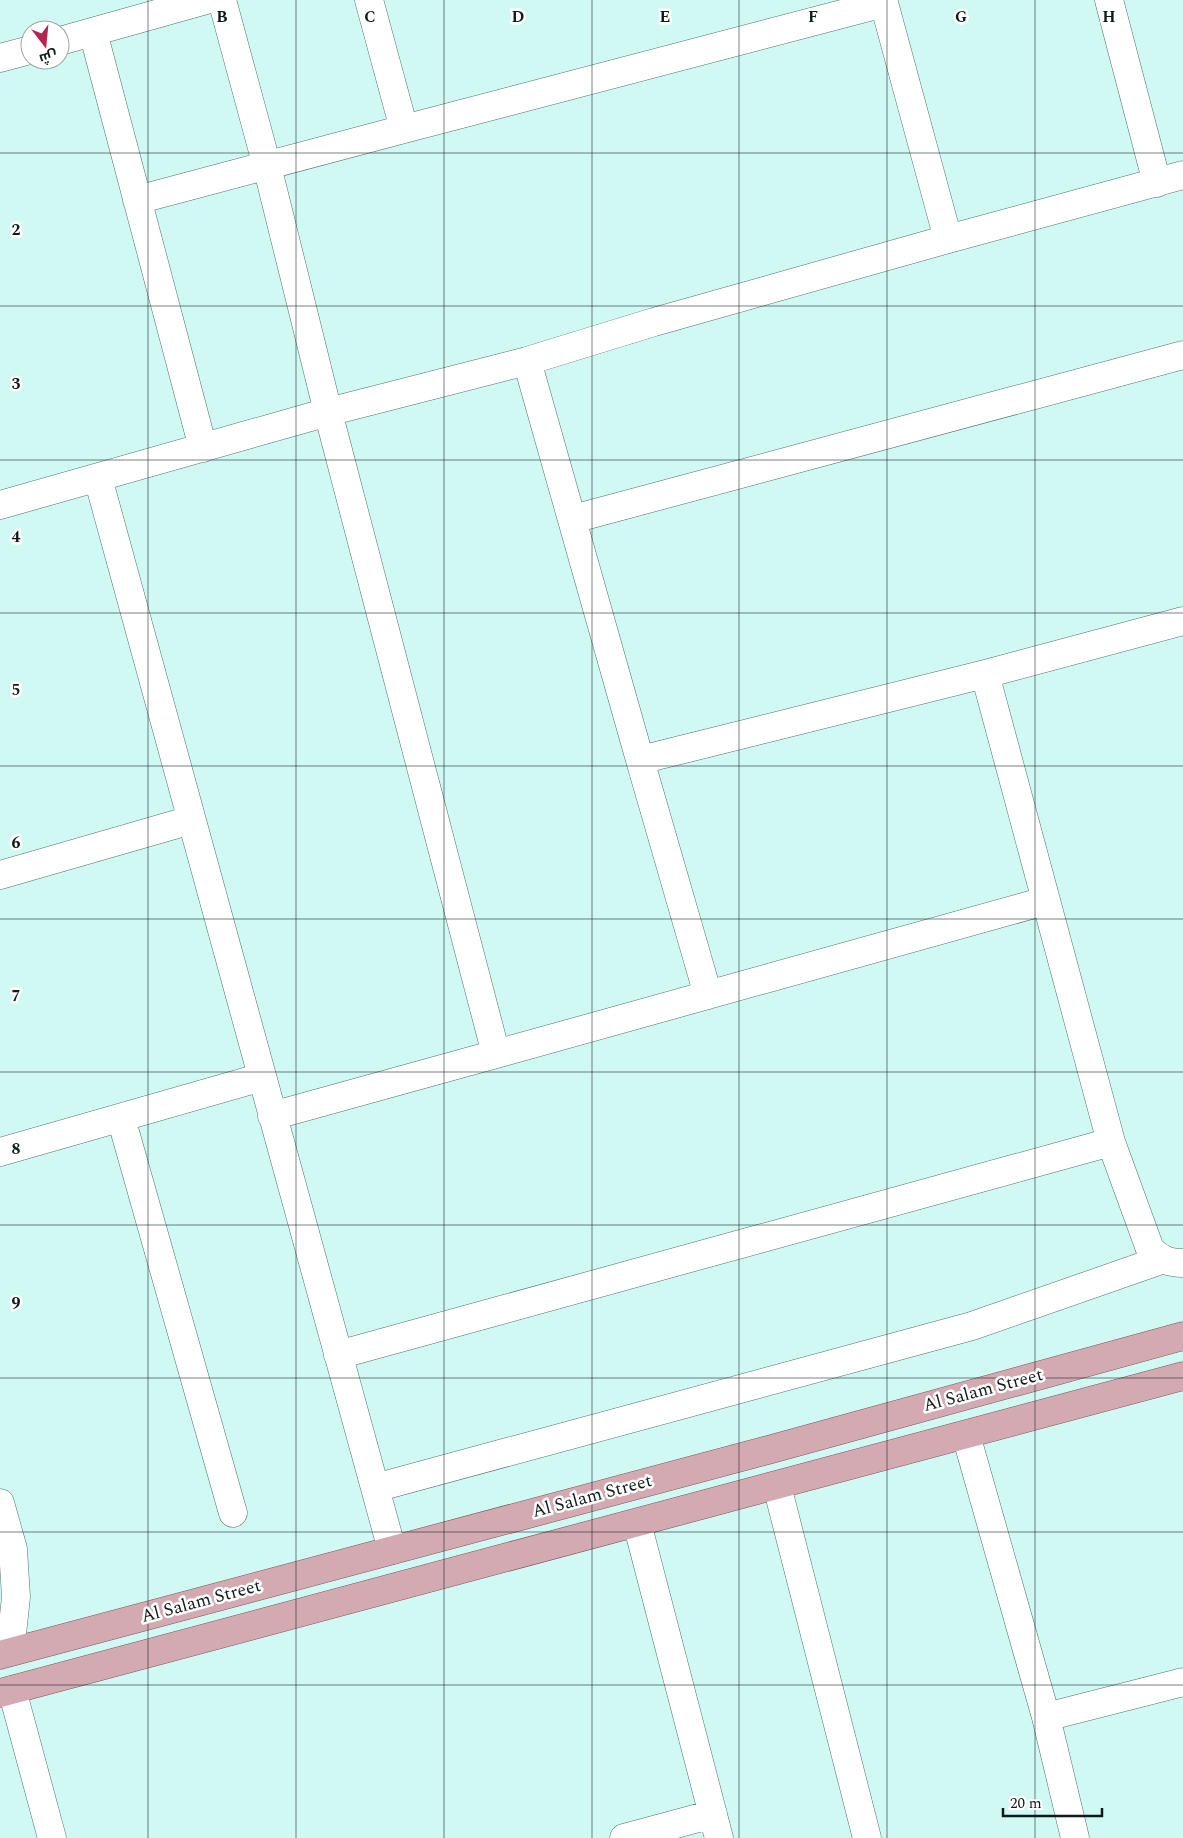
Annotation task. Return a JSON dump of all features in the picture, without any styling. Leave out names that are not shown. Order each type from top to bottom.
[{"type":"main road","name":"Al Salam Street","points":[[5,1653],[768,1450],[1183,1336]]},
{"type":"main road","name":"Al Salam Street","points":[[6,1691],[1183,1376]]},
{"type":"street","points":[[70,38],[206,0]]},
{"type":"street","points":[[222,0],[267,166],[328,412],[496,1054]]},
{"type":"street","points":[[369,0],[404,128]]},
{"type":"street","points":[[808,0],[846,12]]},
{"type":"street","points":[[1109,0],[1157,183]]},
{"type":"street","points":[[137,200],[884,2],[948,239]]},
{"type":"street","points":[[93,32],[203,448]]},
{"type":"street","points":[[0,58],[20,53]]},
{"type":"street","points":[[0,505],[328,412],[527,360],[948,239],[1183,175]]},
{"type":"street","points":[[573,519],[1183,355]]},
{"type":"street","points":[[527,360],[708,995]]},
{"type":"street","points":[[98,478],[392,1550]]},
{"type":"street","points":[[640,760],[985,674],[1183,621]]},
{"type":"street","points":[[985,674],[1110,1142],[1150,1249],[1172,1261]]},
{"type":"street","points":[[0,875],[191,820]]},
{"type":"street","points":[[272,1116],[1045,901]]},
{"type":"street","points":[[0,1152],[262,1076]]},
{"type":"street","points":[[121,1118],[233,1513]]},
{"type":"street","points":[[338,1355],[1110,1142]]},
{"type":"street","points":[[375,1488],[972,1326],[1172,1261]]},
{"type":"street","points":[[966,1435],[1046,1717],[1075,1838]]},
{"type":"street","points":[[776,1486],[867,1838]]},
{"type":"street","points":[[0,1503],[13,1549],[16,1597],[5,1653]]},
{"type":"street","points":[[624,1838],[716,1826],[637,1523]]},
{"type":"street","points":[[1046,1717],[1183,1682]]},
{"type":"street","points":[[6,1691],[52,1838]]}]
